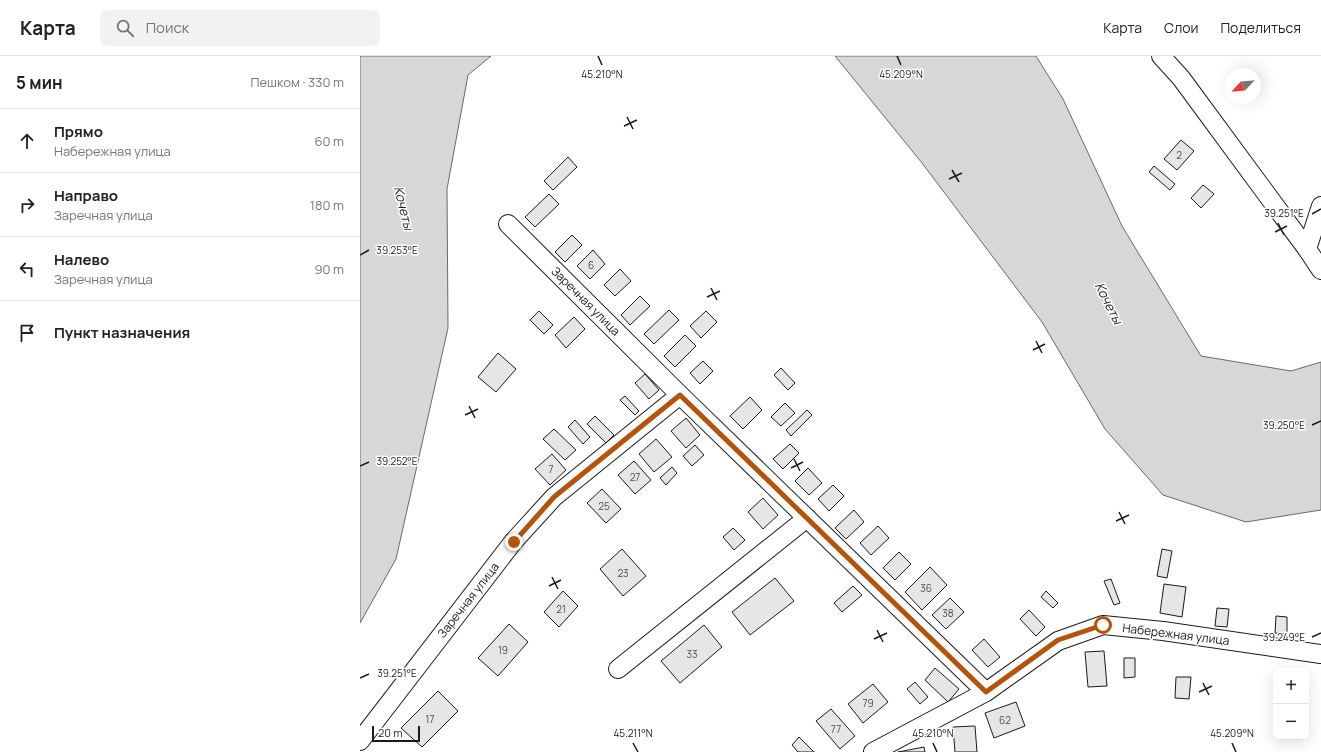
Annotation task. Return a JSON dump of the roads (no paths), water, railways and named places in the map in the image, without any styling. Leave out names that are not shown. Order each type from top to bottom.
[{"type":"street","points":[[1161,56],[1181,78],[1321,270]]},
{"type":"street","points":[[1307,249],[1321,206]]},
{"type":"street","name":"Заречная улица","points":[[508,224],[680,395],[986,692]]},
{"type":"street","name":"Заречная улица","points":[[360,741],[514,542],[554,497],[680,395]]},
{"type":"street","points":[[618,669],[807,518]]},
{"type":"street","name":"Набережная улица","points":[[873,752],[986,692],[1058,640],[1103,625],[1163,631],[1321,654]]},
{"type":"water","name":"Кочеты","points":[[360,56],[491,56],[468,75],[447,189],[448,328],[396,559],[360,623]]},
{"type":"water","name":"Кочеты","points":[[835,56],[1036,56],[1063,99],[1122,226],[1201,356],[1291,371],[1321,362],[1321,510],[1246,522],[1163,495],[1105,429],[1042,322],[922,163]]}]
